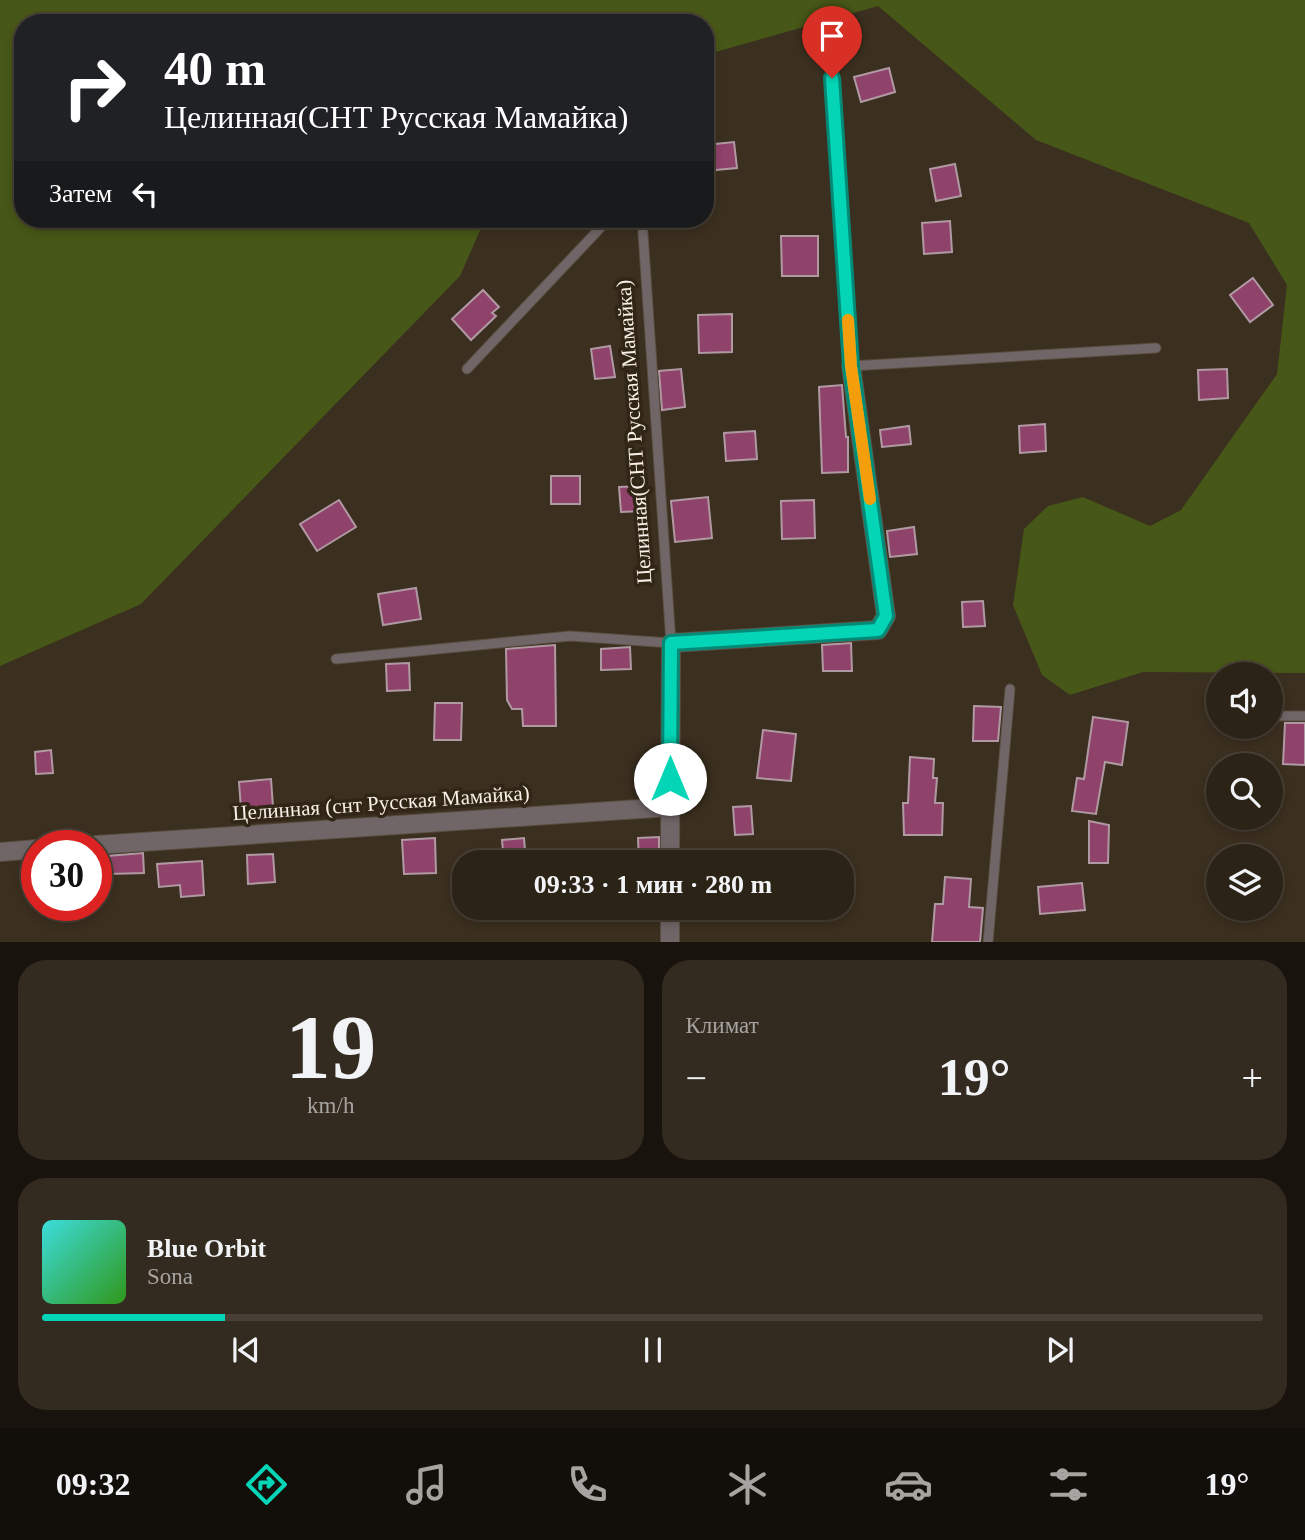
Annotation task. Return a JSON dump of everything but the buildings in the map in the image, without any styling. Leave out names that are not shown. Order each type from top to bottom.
[{"type":"street","points":[[671,643],[878,630],[886,616],[851,366]]},
{"type":"street","name":"Целинная(СНТ Русская Мамайка)","points":[[670,850],[671,643]]},
{"type":"street","name":"Целинная (снт Русская Мамайка)","points":[[112,844],[670,807]]},
{"type":"street","points":[[0,852],[21,850]]},
{"type":"street","points":[[670,920],[670,942]]},
{"type":"lane","points":[[832,78],[851,366],[1156,348]]},
{"type":"lane","points":[[467,369],[600,228]]},
{"type":"lane","name":"Целинная(СНТ Русская Мамайка)","points":[[643,228],[671,643]]},
{"type":"lane","points":[[335,660],[570,636],[671,643]]},
{"type":"lane","points":[[988,942],[1010,689]]},
{"type":"lane","points":[[1283,716],[1305,716]]},
{"type":"green space","points":[[0,0],[1305,0],[1305,673],[1283,673],[1283,662],[1206,662],[1206,672],[1143,672],[1070,695],[1042,675],[1013,605],[1024,529],[1048,506],[1083,497],[1150,526],[1181,510],[1277,374],[1287,285],[1249,223],[1036,140],[878,6],[714,52],[714,14],[14,14],[14,228],[481,228],[460,276],[141,604],[0,666]]},
{"type":"slow traffic","points":[[848,320],[851,366],[870,499]]},
{"type":"route","points":[[670,779],[671,643],[878,630],[886,616],[851,366],[832,78]]}]
